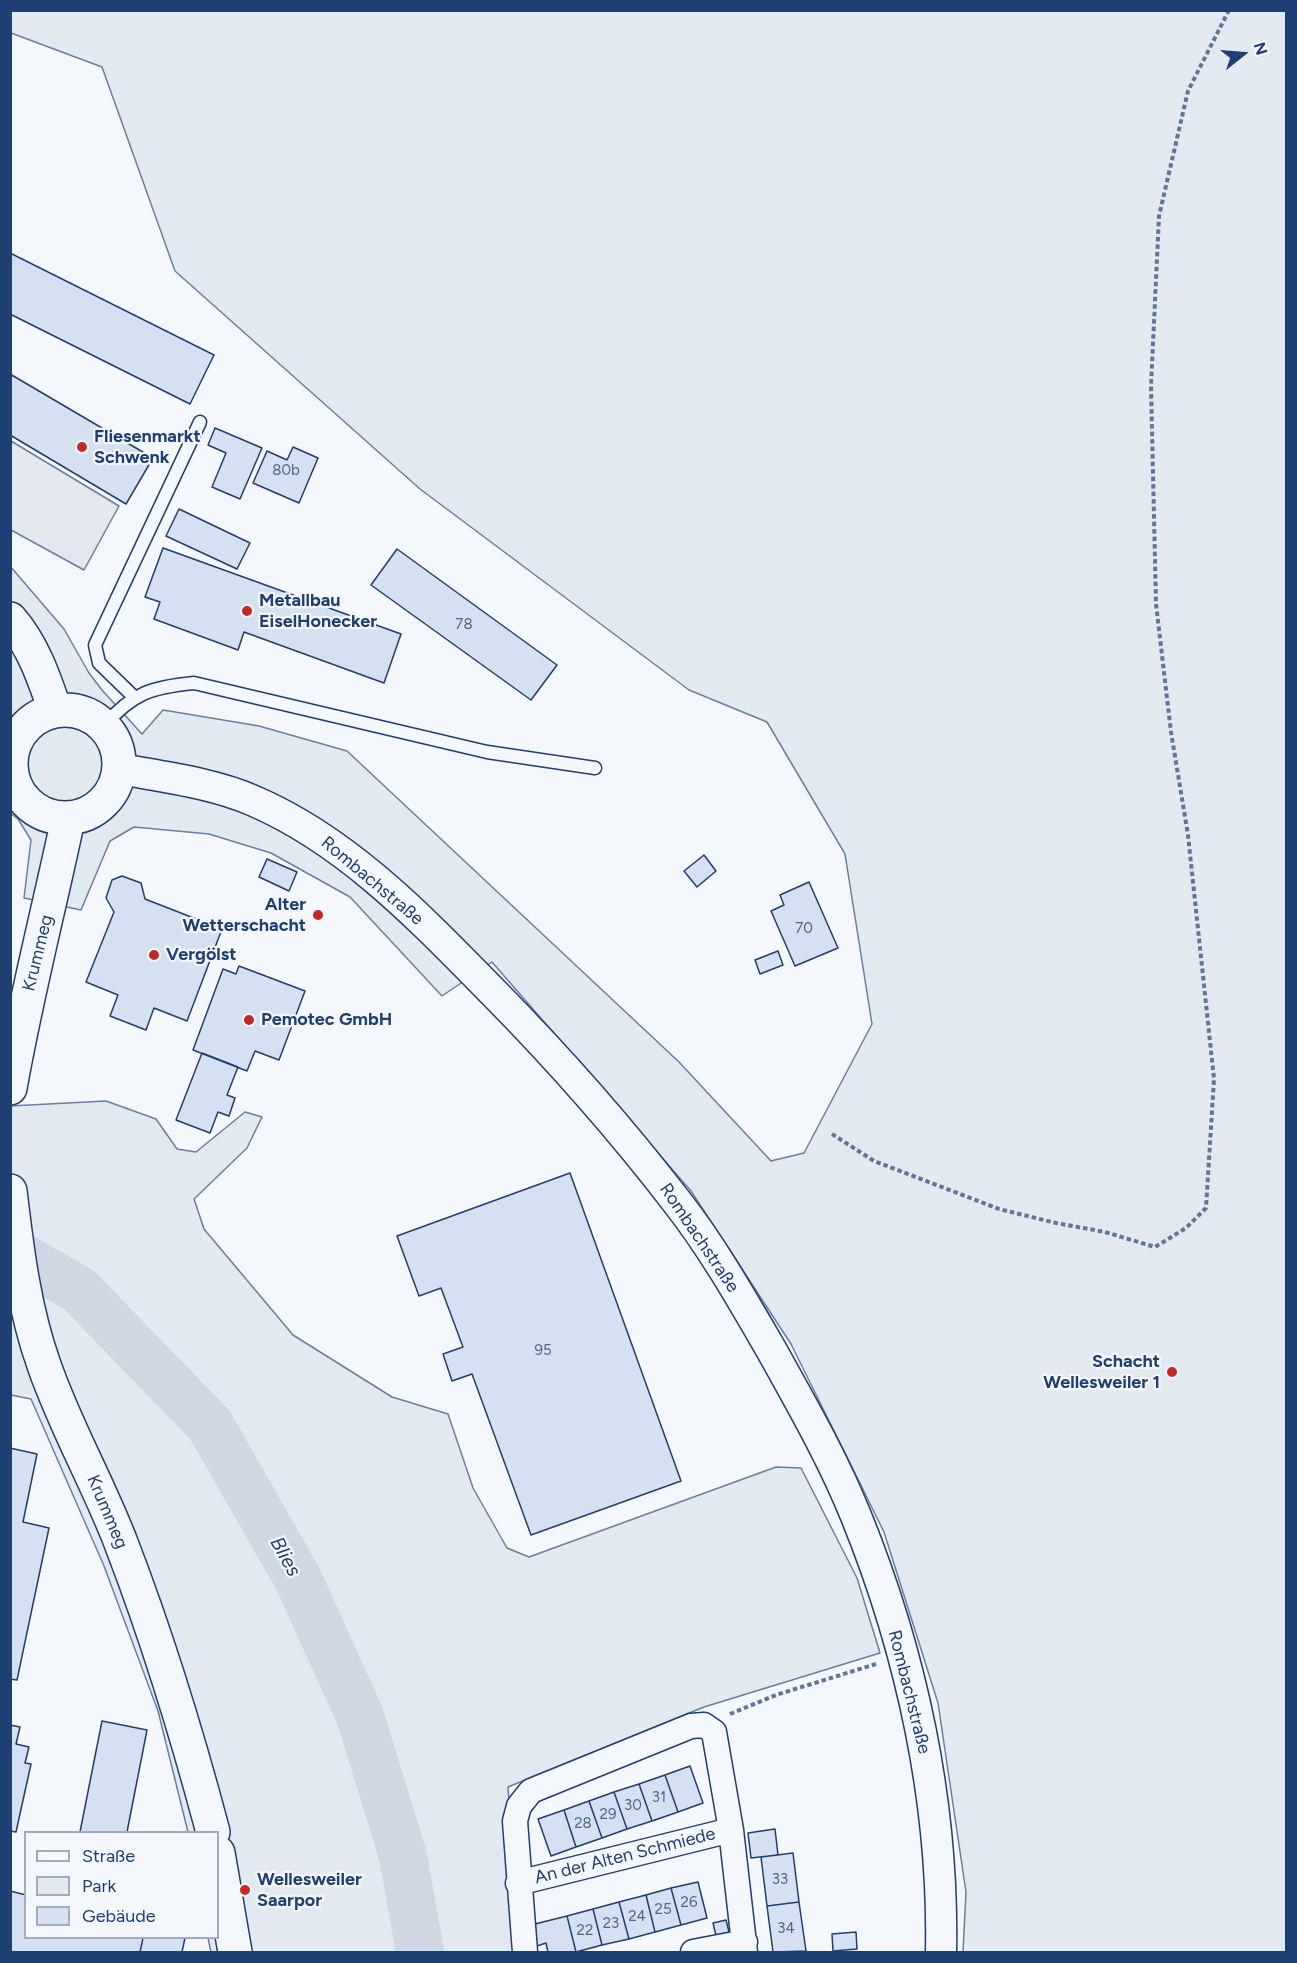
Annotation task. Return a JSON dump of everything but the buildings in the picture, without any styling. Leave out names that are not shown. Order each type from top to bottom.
[{"type":"main road","points":[[10,619],[42,672],[55,710]]},
{"type":"main road","points":[[55,710],[77,711],[91,716],[104,726],[117,747],[120,769],[115,786],[107,799],[95,810],[68,819],[41,813],[28,804],[17,790],[11,768],[12,753],[17,737],[33,719],[55,710]]},
{"type":"main road","name":"Krummeg","points":[[10,1088],[24,1008],[51,903],[68,819]]},
{"type":"main road","name":"Krummeg","points":[[10,1191],[27,1307],[44,1365],[120,1540],[151,1624],[181,1712],[212,1831]]},
{"type":"main road","points":[[219,1859],[235,1953]]},
{"type":"street","name":"Rombachstraße","points":[[120,769],[195,783],[252,800],[308,829],[406,906],[523,1023],[599,1105],[680,1205],[753,1317],[806,1412],[856,1515],[904,1656],[927,1766],[942,1894],[941,1953]]},
{"type":"street","name":"An der Alten Schmiede","points":[[525,1953],[515,1821],[519,1806],[531,1791],[691,1726],[704,1725],[714,1732],[731,1830],[745,1947],[693,1953]]},
{"type":"street","name":"An der Alten Schmiede","points":[[518,1883],[731,1830]]},
{"type":"lane","points":[[134,697],[99,663],[95,645],[200,422]]},
{"type":"lane","points":[[104,726],[121,705],[134,697],[159,687],[194,683],[487,752],[595,768]]},
{"type":"path","points":[[832,1134],[874,1161],[999,1209],[1105,1232],[1155,1247],[1186,1228],[1206,1208],[1214,1079],[1190,847],[1171,732],[1156,604],[1151,386],[1159,216],[1188,91],[1229,10]]},
{"type":"path","points":[[704,1725],[776,1695],[904,1656]]},
{"type":"green space","points":[[11,11],[1286,11],[1286,1952],[963,1952],[966,1892],[938,1703],[884,1532],[791,1344],[691,1191],[492,962],[442,996],[350,897],[271,853],[209,834],[134,827],[110,841],[81,910],[24,898],[31,840],[18,819],[10,813],[10,566],[64,629],[89,673],[102,690],[142,734],[163,710],[259,726],[347,751],[679,1062],[771,1161],[804,1153],[872,1024],[845,854],[767,722],[689,690],[420,489],[175,271],[102,67],[11,33]]},
{"type":"green space","points":[[106,1101],[156,1119],[177,1149],[196,1152],[245,1112],[262,1117],[247,1148],[194,1199],[204,1229],[293,1335],[392,1397],[448,1414],[473,1488],[507,1548],[529,1557],[776,1467],[801,1468],[857,1578],[880,1653],[704,1707],[508,1787],[520,1952],[211,1952],[208,1939],[219,1939],[219,1831],[188,1831],[158,1711],[104,1566],[31,1399],[11,1395],[10,1106]]},
{"type":"shaded area","points":[[11,441],[119,506],[84,570],[11,530]]},
{"type":"waterway","name":"Blies","points":[[10,1250],[79,1290],[210,1425],[298,1579],[360,1716],[403,1856],[420,1952]]},
{"type":"place","name":"Fliesenmarkt Schwenk","points":[[82,447]]},
{"type":"place","name":"Metallbau EiselHonecker","points":[[247,611]]},
{"type":"place","name":"Alter Wetterschacht","points":[[318,915]]},
{"type":"place","name":"Vergölst","points":[[154,955]]},
{"type":"place","name":"Pemotec GmbH","points":[[249,1020]]},
{"type":"place","name":"Schacht Wellesweiler 1","points":[[1172,1372]]},
{"type":"place","name":"Wellesweiler Saarpor","points":[[245,1890]]}]
